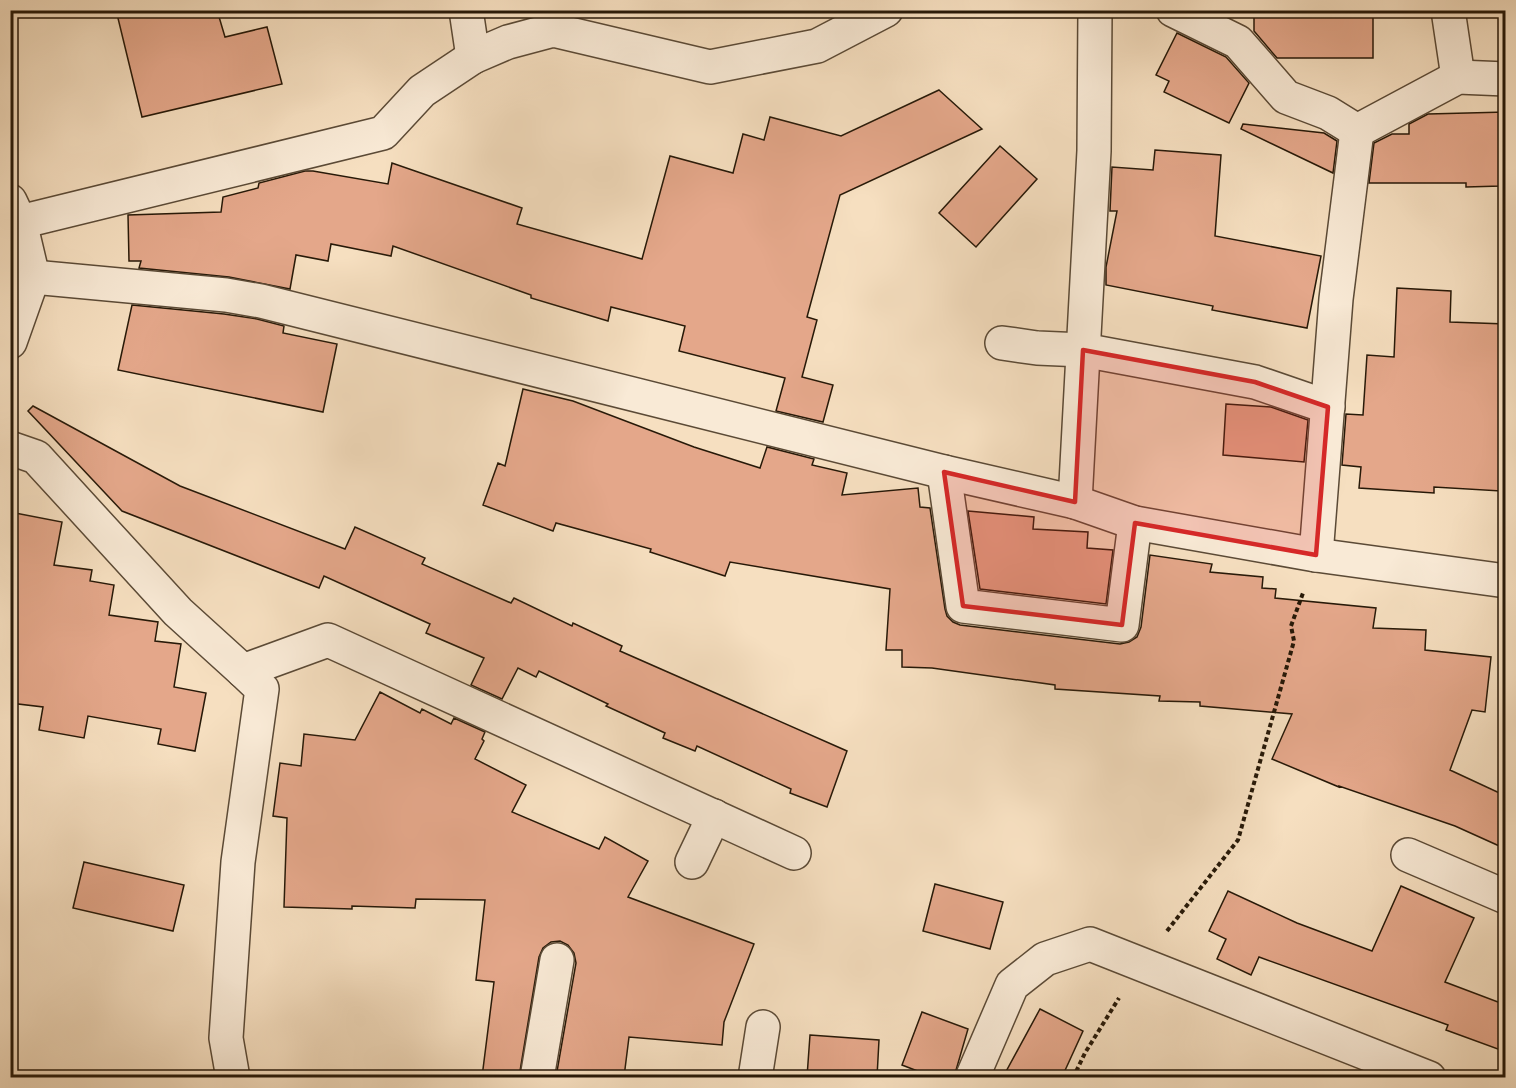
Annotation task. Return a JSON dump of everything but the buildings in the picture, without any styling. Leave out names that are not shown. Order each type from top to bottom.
[{"type":"street","points":[[466,10],[473,57]]},
{"type":"street","points":[[10,342],[22,278],[15,211],[383,133],[422,91],[473,57],[508,42],[553,30],[710,67],[817,46],[886,10]]},
{"type":"street","points":[[1075,502],[1094,151],[1095,10]]},
{"type":"street","points":[[1173,10],[1238,42],[1286,97],[1328,113],[1357,131]]},
{"type":"street","points":[[1448,10],[1458,77]]},
{"type":"street","points":[[1357,131],[1458,77],[1506,79]]},
{"type":"street","points":[[1317,555],[1336,299],[1357,131]]},
{"type":"street","points":[[22,278],[226,295],[261,301],[944,472],[1075,502],[1135,522],[1317,555],[1506,581]]},
{"type":"street","points":[[1002,343],[1037,348],[1083,350],[1255,382],[1328,407]]},
{"type":"street","points":[[10,448],[36,458],[178,612],[262,689],[238,862],[226,1038],[232,1077]]},
{"type":"street","points":[[944,472],[963,606],[1122,625],[1135,522]]},
{"type":"street","points":[[243,670],[328,640],[794,853]]},
{"type":"street","points":[[692,862],[714,816]]},
{"type":"street","points":[[1408,855],[1506,897]]},
{"type":"street","points":[[972,1077],[1012,985],[1045,959],[1090,944],[1429,1077]]},
{"type":"street","points":[[537,1077],[557,960]]},
{"type":"street","points":[[755,1077],[763,1027]]},
{"type":"path","points":[[1073,1077],[1085,1053],[1142,964],[1238,840],[1294,641],[1291,626],[1317,555]]},
{"type":"highlighted area","points":[[1083,350],[1255,382],[1328,407],[1316,555],[1135,523],[1122,625],[963,606],[944,472],[1075,502]]}]
